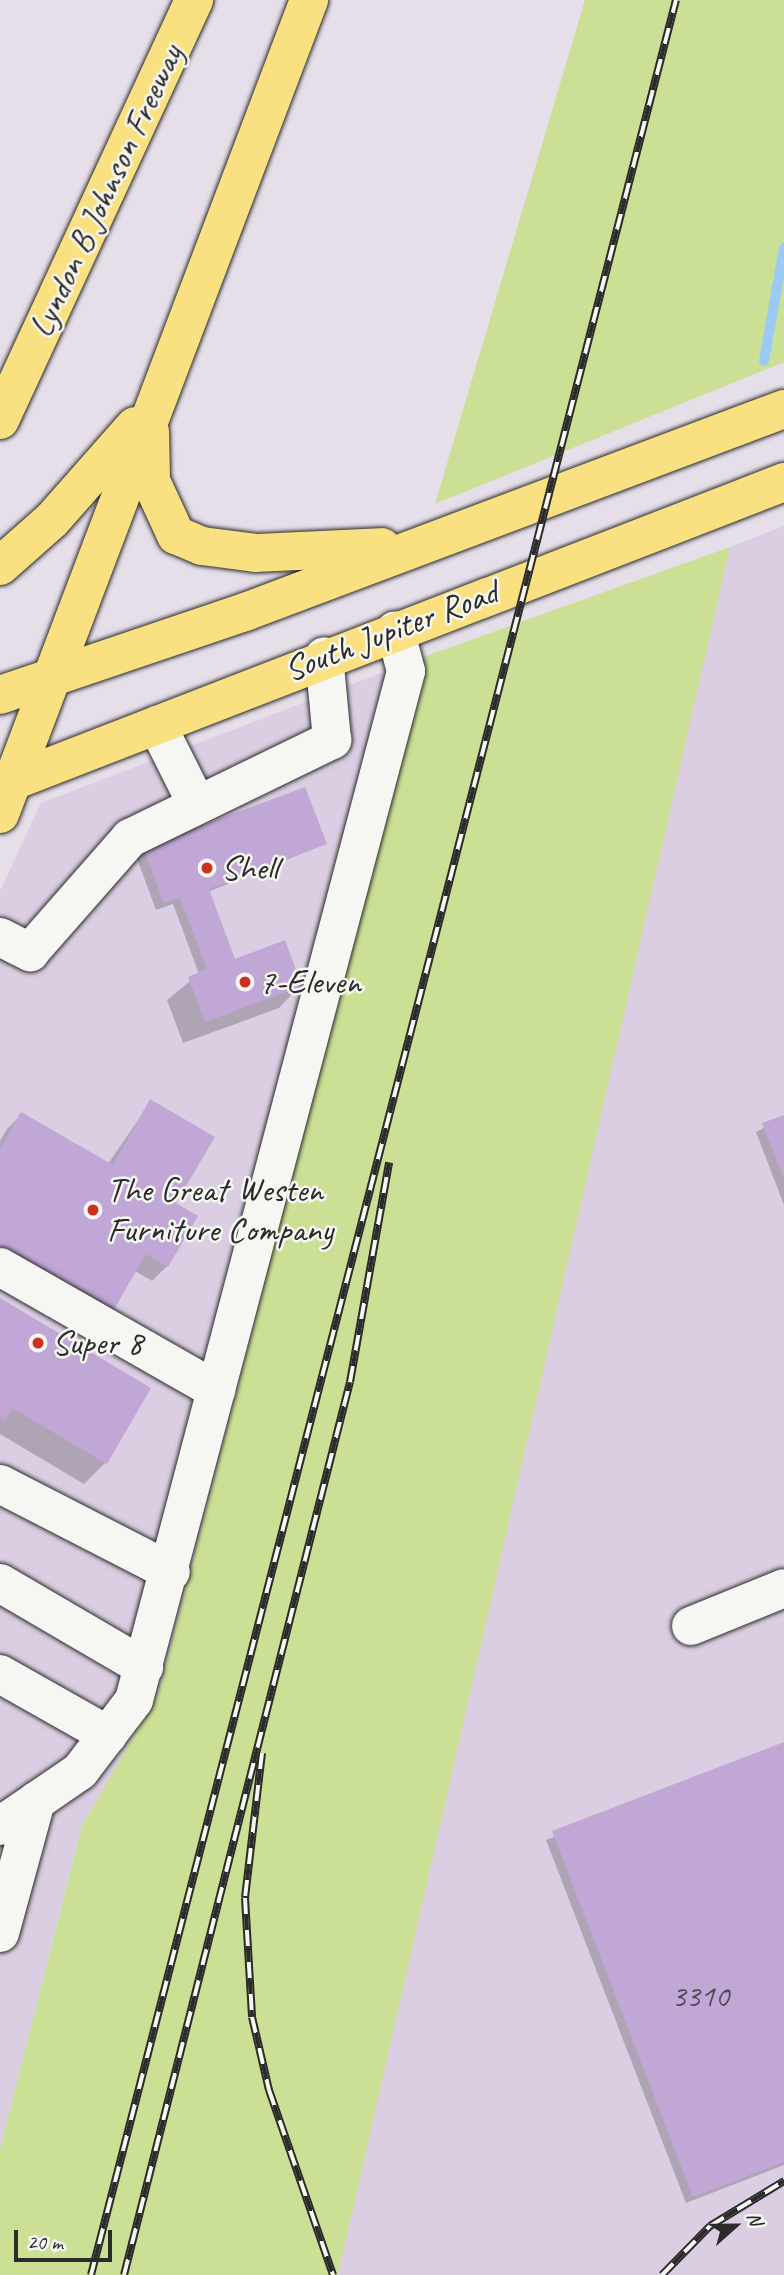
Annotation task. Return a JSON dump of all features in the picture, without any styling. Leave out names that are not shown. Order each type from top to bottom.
[{"type":"main road","name":"Lyndon B Johnson Freeway","points":[[0,421],[194,0]]},
{"type":"main road","points":[[0,814],[8,783],[55,674],[150,408],[309,0]]},
{"type":"main road","points":[[150,408],[152,481],[176,535],[202,547],[257,553],[433,543]]},
{"type":"main road","points":[[0,566],[52,520],[150,408]]},
{"type":"main road","name":"South Jupiter Road","points":[[0,695],[433,543],[784,409]]},
{"type":"main road","name":"South Jupiter Road","points":[[8,783],[324,656],[784,482]]},
{"type":"lane","points":[[0,1826],[80,1771],[134,1700],[171,1572],[216,1390],[406,671],[395,630]]},
{"type":"lane","points":[[0,937],[30,952],[130,838],[332,740],[324,656]]},
{"type":"lane","points":[[157,725],[197,805]]},
{"type":"lane","points":[[0,1266],[216,1390]]},
{"type":"lane","points":[[0,1484],[171,1572]]},
{"type":"lane","points":[[0,1583],[144,1667]]},
{"type":"lane","points":[[691,1626],[784,1588]]},
{"type":"lane","points":[[0,1674],[108,1735]]},
{"type":"lane","points":[[0,1933],[36,1801]]},
{"type":"shaded area","points":[[784,526],[784,2275],[210,2275],[730,547]]},
{"type":"shaded area","points":[[426,656],[159,1692],[82,1826],[0,2149],[0,891],[41,803]]},
{"type":"green space","points":[[585,0],[784,0],[784,362],[435,504]]},
{"type":"green space","points":[[730,547],[338,2275],[0,2275],[0,2149],[82,1826],[159,1692],[426,656]]},
{"type":"building","name":"Shell","points":[[305,787],[327,844],[209,889],[235,959],[285,940],[302,986],[205,1022],[188,977],[207,969],[180,898],[164,903],[143,847]]},
{"type":"building","name":"The Great Westen Furniture Company","points":[[150,1099],[215,1137],[176,1203],[198,1216],[168,1267],[146,1254],[108,1320],[0,1257],[0,1149],[21,1112],[113,1165]]},
{"type":"building","points":[[784,1115],[784,1179],[762,1123]]},
{"type":"building","name":"Super 8","points":[[0,1298],[151,1388],[107,1464],[12,1408],[5,1421],[0,1418]]},
{"type":"building","points":[[784,1742],[784,2162],[693,2197],[552,1831]]},
{"type":"waterway","points":[[764,361],[784,248]]},
{"type":"railway","points":[[91,2275],[676,0]]},
{"type":"railway","points":[[124,2275],[350,1382],[389,1162]]},
{"type":"railway","points":[[262,1753],[245,1898],[252,2017],[269,2090],[333,2275]]},
{"type":"railway","points":[[662,2275],[710,2226],[784,2181]]},
{"type":"place","name":"Shell","points":[[207,868]]},
{"type":"place","name":"7-Eleven","points":[[245,982]]},
{"type":"place","name":"The Great Westen Furniture Company","points":[[93,1210]]},
{"type":"place","name":"Super 8","points":[[38,1343]]}]
